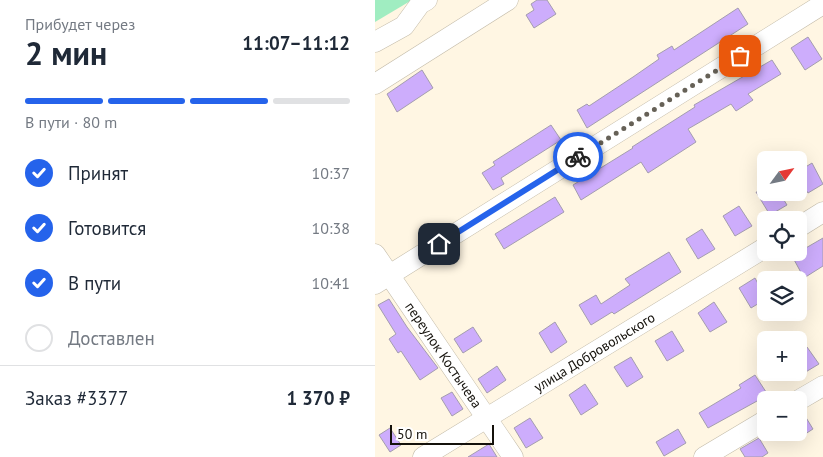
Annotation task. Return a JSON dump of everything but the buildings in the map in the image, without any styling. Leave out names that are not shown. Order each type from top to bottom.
[{"type":"street","points":[[375,42],[403,26],[420,4],[427,0]]},
{"type":"street","points":[[375,84],[508,0]]},
{"type":"street","points":[[382,280],[823,4]]},
{"type":"street","points":[[807,222],[823,212]]},
{"type":"street","name":"улица Добровольского","points":[[423,457],[757,252]]},
{"type":"street","name":"переулок Костычева","points":[[375,254],[382,280],[513,457]]},
{"type":"street","points":[[807,395],[823,386]]},
{"type":"street","points":[[704,457],[757,425]]},
{"type":"green space","points":[[375,0],[412,0],[375,22]]},
{"type":"way so far","points":[[578,157],[740,56]]},
{"type":"route","points":[[439,244],[578,157]]}]
